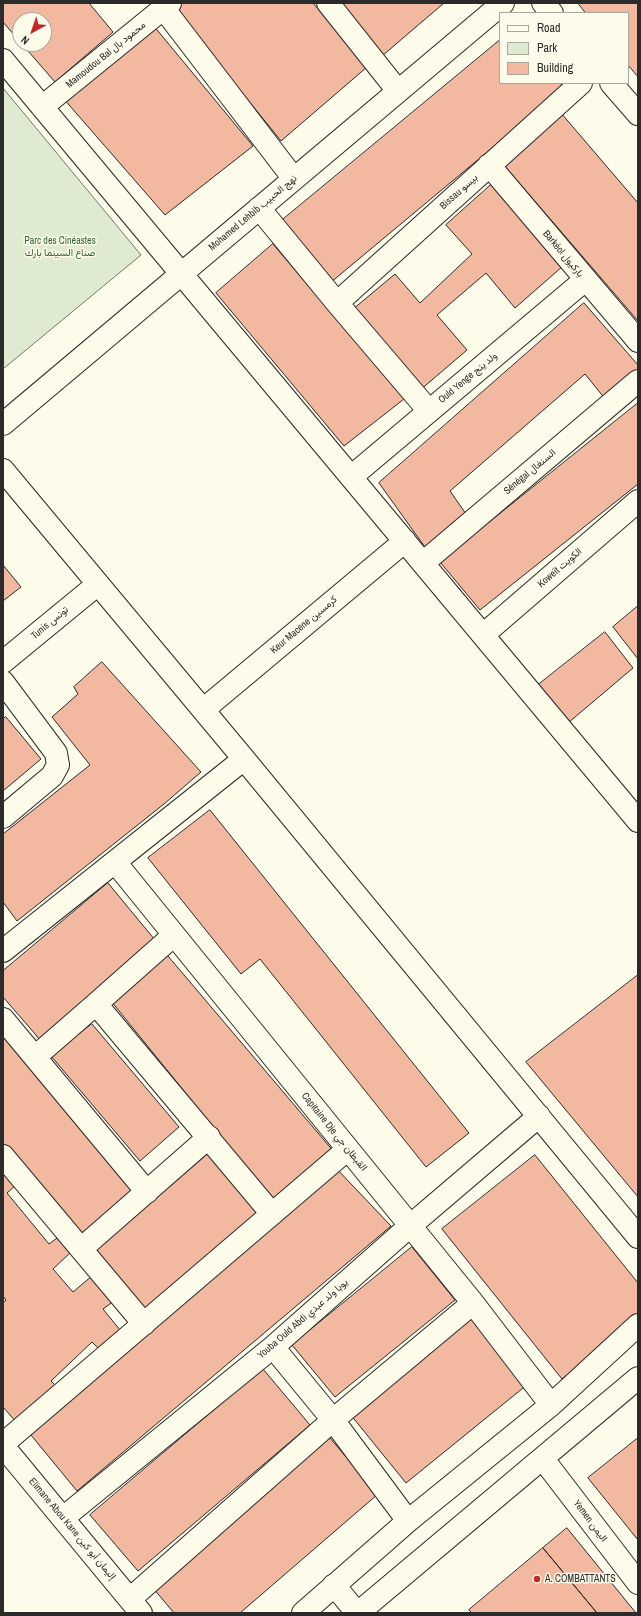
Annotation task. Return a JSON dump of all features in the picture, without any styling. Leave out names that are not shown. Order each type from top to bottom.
[{"type":"street","points":[[328,3],[398,91]]},
{"type":"street","name":"Mohamed Lehbib نهج الحبيب","points":[[3,424],[503,3]]},
{"type":"street","points":[[543,3],[551,12]]},
{"type":"street","points":[[167,6],[294,178]]},
{"type":"street","name":"Mamoudou Bal محمود بال","points":[[42,107],[167,6]]},
{"type":"street","points":[[3,60],[638,821]]},
{"type":"street","name":"Bissau بيسو","points":[[337,303],[580,84]]},
{"type":"street","points":[[612,84],[638,114]]},
{"type":"street","name":"Barkéol باركيول","points":[[489,165],[638,341]]},
{"type":"street","points":[[259,208],[429,411]]},
{"type":"street","name":"Ould Yenge ولد ينج","points":[[351,477],[585,280]]},
{"type":"street","name":"Sénégal السنغال","points":[[423,563],[638,381]]},
{"type":"street","points":[[3,470],[244,759],[638,1237]]},
{"type":"street","name":"Koweït الكويت","points":[[483,635],[638,501]]},
{"type":"street","name":"Keur Macene كرمسين","points":[[203,710],[404,541]]},
{"type":"street","name":"Tunis تونس","points":[[3,662],[98,584]]},
{"type":"street","points":[[3,682],[56,753],[58,765],[52,776],[3,817]]},
{"type":"street","points":[[4,947],[244,759]]},
{"type":"street","name":"Capitaine Dje القبطان جي","points":[[114,862],[473,1303],[551,1405]]},
{"type":"street","points":[[34,1057],[174,935]]},
{"type":"street","points":[[96,1004],[272,1214]]},
{"type":"street","points":[[3,1019],[147,1192]]},
{"type":"street","name":"Youba Ould Abdi يوبا ولد عبدي","points":[[63,1518],[273,1347],[410,1226],[539,1116]]},
{"type":"street","points":[[81,1249],[209,1137]]},
{"type":"street","points":[[3,1445],[348,1149]]},
{"type":"street","points":[[3,1156],[144,1324]]},
{"type":"street","points":[[136,1606],[333,1420],[473,1303]]},
{"type":"street","points":[[303,1613],[408,1521],[551,1405],[638,1325]]},
{"type":"street","points":[[273,1347],[333,1420],[408,1521]]},
{"type":"street","points":[[334,1585],[357,1613],[638,1378]]},
{"type":"street","name":"Elimane Abou Kane إليمان أبو كين","points":[[3,1445],[136,1606]]},
{"type":"street","name":"Yemen اليمن","points":[[543,1459],[638,1583]]},
{"type":"green space","name":"Parc des Cinéastes صناع السينما بارك","points":[[3,88],[141,255],[3,369]]},
{"type":"building","points":[[3,3],[89,3],[113,32],[55,82],[29,52],[52,52],[52,12],[12,12],[12,33],[3,22]]},
{"type":"building","points":[[181,3],[313,3],[367,67],[281,141],[174,8]]},
{"type":"building","points":[[341,3],[444,3],[382,56]]},
{"type":"building","points":[[578,3],[638,3],[638,77],[629,66],[629,12],[585,12]]},
{"type":"building","points":[[153,25],[253,146],[165,215],[63,98]]},
{"type":"building","points":[[499,41],[499,84],[561,84],[564,88],[330,283],[280,222]]},
{"type":"building","points":[[561,113],[638,203],[638,321],[502,163]]},
{"type":"building","points":[[492,184],[563,266],[515,308],[486,273],[437,315],[467,350],[419,391],[352,310],[395,274],[420,303],[472,254],[446,225]]},
{"type":"building","points":[[273,244],[404,399],[344,446],[216,293]]},
{"type":"building","points":[[584,303],[638,365],[638,371],[606,400],[585,374],[450,491],[466,514],[427,550],[379,483]]},
{"type":"building","points":[[638,403],[638,484],[480,610],[440,562]]},
{"type":"building","points":[[3,565],[21,587],[3,601]]},
{"type":"building","points":[[638,606],[638,659],[613,627]]},
{"type":"building","points":[[605,632],[633,668],[568,723],[538,685]]},
{"type":"building","points":[[102,662],[201,772],[164,804],[17,921],[3,902],[3,834],[90,765],[52,717],[78,694],[74,687]]},
{"type":"building","points":[[6,717],[41,759],[3,791],[3,719]]},
{"type":"building","points":[[210,810],[469,1133],[426,1167],[260,959],[241,974],[148,858]]},
{"type":"building","points":[[108,883],[155,940],[42,1042],[3,997],[3,971]]},
{"type":"building","points":[[162,949],[335,1153],[274,1202],[111,1001]]},
{"type":"building","points":[[638,975],[638,1197],[526,1062]]},
{"type":"building","points":[[92,1024],[179,1127],[140,1161],[51,1056]]},
{"type":"building","points":[[3,1035],[135,1193],[78,1238],[3,1147]]},
{"type":"building","points":[[208,1154],[261,1215],[140,1313],[91,1255]]},
{"type":"building","points":[[535,1155],[638,1283],[638,1318],[562,1379],[442,1229]]},
{"type":"building","points":[[334,1166],[391,1226],[77,1491],[26,1429]]},
{"type":"building","points":[[3,1168],[16,1185],[7,1193],[49,1244],[57,1238],[70,1253],[53,1269],[73,1292],[93,1275],[114,1301],[103,1309],[120,1330],[99,1349],[92,1342],[51,1381],[59,1389],[17,1423],[3,1407],[3,1303],[6,1300],[3,1296]]},
{"type":"building","points":[[412,1247],[455,1300],[335,1397],[292,1345]]},
{"type":"building","points":[[472,1315],[528,1384],[406,1483],[350,1414]]},
{"type":"building","points":[[263,1369],[310,1425],[138,1571],[90,1515]]},
{"type":"building","points":[[329,1437],[378,1494],[240,1613],[174,1613],[153,1588]]},
{"type":"building","points":[[638,1438],[638,1540],[588,1478]]},
{"type":"building","points":[[567,1528],[636,1613],[597,1613],[543,1548]]},
{"type":"building","name":"A. COMBATTANTS","points":[[543,1548],[597,1613],[472,1613],[469,1610]]},
{"type":"place","name":"A. COMBATTANTS","points":[[537,1579]]}]
